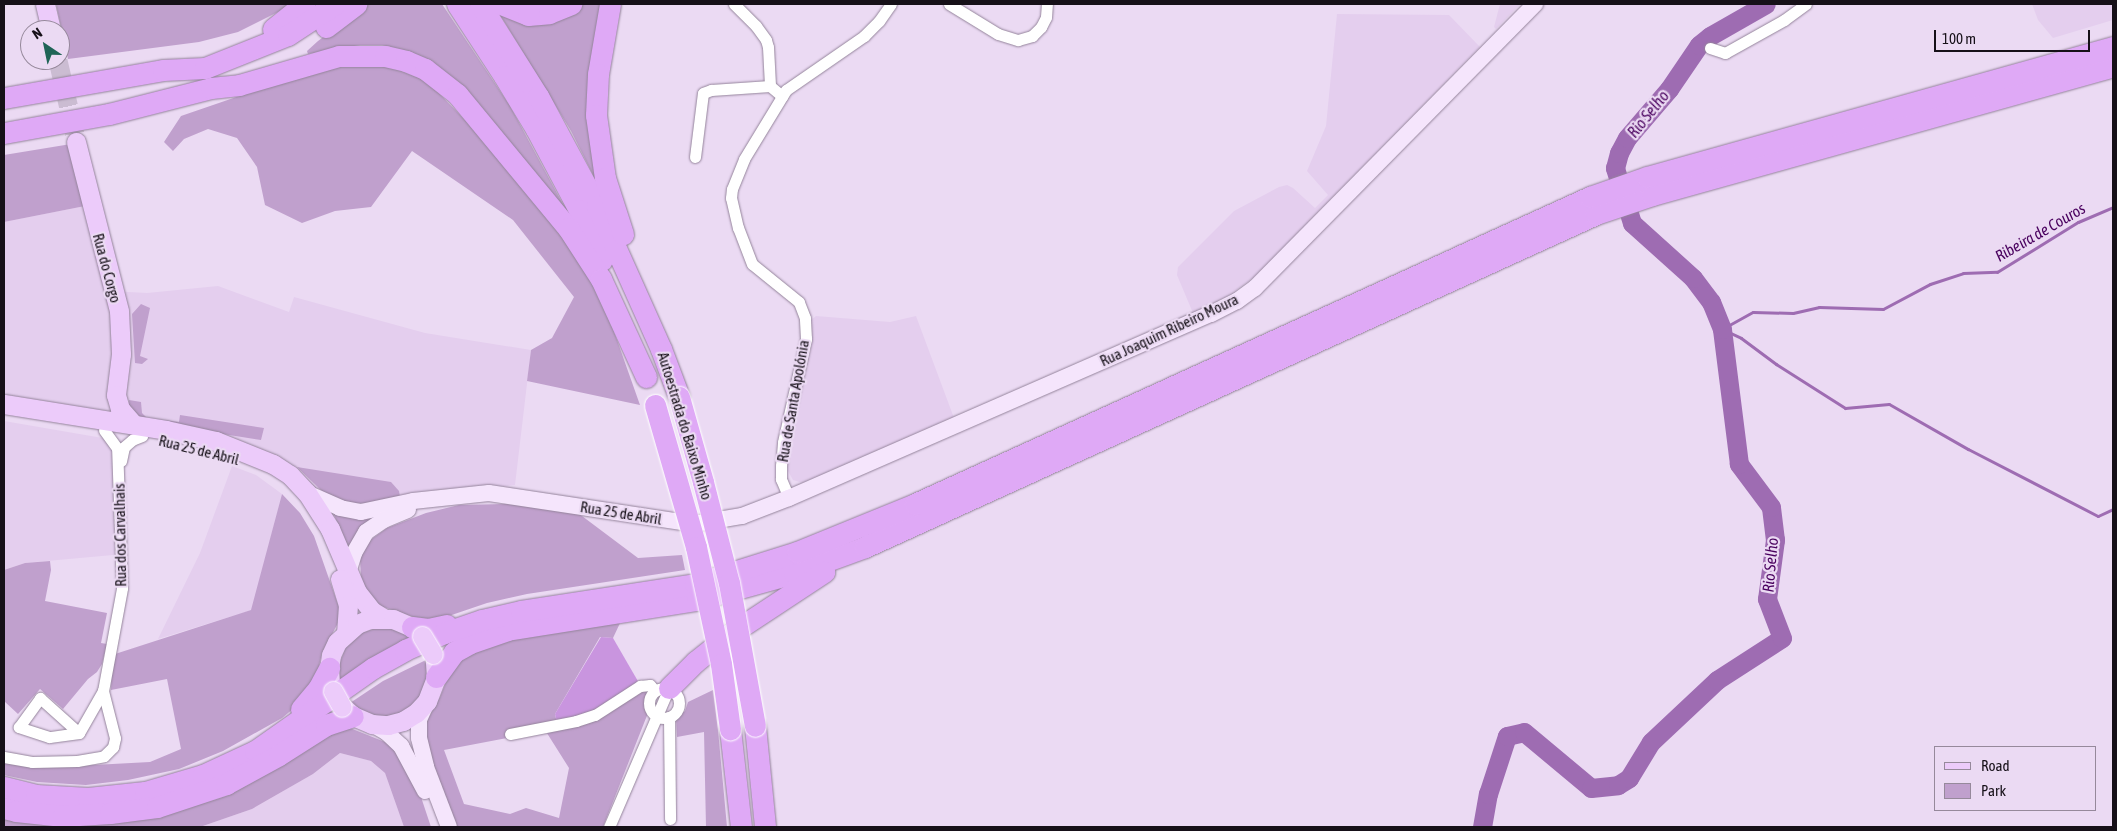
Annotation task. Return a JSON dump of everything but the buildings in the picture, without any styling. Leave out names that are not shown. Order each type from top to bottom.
[{"type":"highway","points":[[163,70],[265,34],[285,22],[304,4]]},
{"type":"highway","points":[[4,98],[163,70],[205,68],[236,57],[288,34],[335,4]]},
{"type":"highway","points":[[211,88],[294,48],[356,4]]},
{"type":"highway","name":"Autoestrada do Baixo Minho","points":[[457,4],[516,95],[576,203],[609,275],[646,377],[696,547],[721,664],[741,827]]},
{"type":"highway","name":"Autoestrada do Baixo Minho","points":[[480,4],[534,88],[575,163],[614,243],[661,349],[679,397],[704,482],[729,583],[755,726],[765,827]]},
{"type":"highway","points":[[501,4],[528,14],[549,13],[571,4]]},
{"type":"highway","points":[[610,4],[602,44],[596,94],[601,159],[611,199],[649,305],[661,349]]},
{"type":"highway","points":[[436,677],[454,652],[470,643],[507,630],[697,600],[1593,206],[1650,186],[2113,47]]},
{"type":"highway","points":[[4,133],[109,114],[211,88],[239,85],[339,56],[385,56],[425,69],[441,80],[473,110],[581,246],[601,279],[646,377]]},
{"type":"highway","points":[[1650,186],[2113,66]]},
{"type":"highway","points":[[417,631],[442,626],[517,604],[794,573],[865,547],[1593,206]]},
{"type":"highway","points":[[662,690],[730,634],[803,585],[865,547]]},
{"type":"highway","points":[[4,786],[36,796],[63,799],[129,794],[170,786],[204,775],[255,751],[373,668],[406,650],[444,633],[482,620],[521,611],[746,578]]},
{"type":"highway","points":[[4,803],[63,807],[109,805],[146,801],[207,784],[260,758],[379,676],[464,636],[522,619],[746,578]]},
{"type":"highway","points":[[4,786],[58,791],[102,789],[152,782],[193,769],[240,750],[292,718],[308,703],[329,668]]},
{"type":"highway","points":[[4,808],[16,812],[63,816],[110,814],[157,807],[226,784],[279,755],[326,725],[357,717]]},
{"type":"main road","points":[[45,4],[49,20]]},
{"type":"main road","name":"Rua Joaquim Ribeiro Moura","points":[[793,496],[1237,301],[1255,288],[1535,4]]},
{"type":"main road","name":"Rua do Corgo","points":[[76,142],[119,311],[121,354],[116,395]]},
{"type":"main road","points":[[98,424],[102,414],[116,395]]},
{"type":"main road","points":[[116,395],[120,408],[138,431]]},
{"type":"main road","name":"Rua 25 de Abril","points":[[4,404],[138,431],[216,441],[252,454],[290,475],[307,493],[330,529],[362,601],[383,618]]},
{"type":"main road","name":"Rua 25 de Abril","points":[[4,415],[98,424]]},
{"type":"main road","name":"Rua 25 de Abril","points":[[138,431],[213,450],[248,462],[283,482],[300,498],[322,534],[348,605],[346,632]]},
{"type":"main road","name":"Rua 25 de Abril","points":[[307,493],[340,508],[361,512],[440,497],[489,493],[694,524],[742,516],[793,496]]},
{"type":"main road","name":"Rua 25 de Abril","points":[[348,573],[354,553],[366,532],[384,520],[440,497]]},
{"type":"main road","points":[[438,827],[422,784],[408,755],[394,738],[357,717],[333,691],[329,668],[331,655],[337,642],[357,624],[383,618],[394,619],[417,631],[433,654],[436,677],[419,720],[419,738],[426,767],[449,827]]},
{"type":"main road","points":[[357,717],[388,725],[403,721],[416,713],[427,701]]},
{"type":"street","points":[[734,4],[756,26],[766,40],[770,86]]},
{"type":"street","name":"Rua de Santa Apolónia","points":[[793,496],[782,479],[781,466],[783,442],[806,339],[805,318],[799,302],[752,264],[738,228],[731,198],[732,189],[744,159],[786,90],[864,36],[879,22],[891,4]]},
{"type":"street","points":[[949,4],[998,34],[1018,40],[1032,36],[1041,27],[1046,17],[1047,4]]},
{"type":"street","points":[[1710,48],[1725,53],[1784,20],[1806,4]]},
{"type":"street","points":[[694,158],[703,93],[711,90],[770,86],[782,96]]},
{"type":"street","name":"Rua dos Carvalhais","points":[[79,733],[103,691],[122,588],[117,448],[98,424]]},
{"type":"street","name":"Rua dos Carvalhais","points":[[119,468],[124,447],[138,431]]},
{"type":"street","points":[[510,734],[576,721],[595,715],[640,686],[650,685],[676,694],[679,702],[677,711],[669,717],[656,715]]},
{"type":"street","points":[[609,827],[656,715],[662,690]]},
{"type":"street","name":"Rua dos Carvalhais","points":[[4,757],[32,762],[77,761],[104,756],[113,747],[115,738],[103,691]]},
{"type":"street","points":[[40,698],[79,733],[49,737],[19,727],[40,698]]},
{"type":"street","points":[[669,717],[670,818]]},
{"type":"shaded area","points":[[1500,4],[1520,4],[1496,29],[1494,27]]},
{"type":"shaded area","points":[[2032,4],[2113,4],[2113,20],[2053,38],[2038,20]]},
{"type":"shaded area","points":[[1337,14],[1449,15],[1480,47],[1254,277],[1228,296],[1193,313],[1177,275],[1178,267],[1234,211],[1279,187],[1287,185],[1315,208],[1328,195],[1307,171],[1326,126]]},
{"type":"shaded area","points":[[85,206],[109,291],[147,293],[218,286],[289,312],[294,297],[425,333],[531,350],[515,485],[423,496],[375,506],[347,505],[310,490],[289,466],[4,403],[4,222]]},
{"type":"shaded area","points":[[816,316],[890,322],[916,316],[954,418],[803,483],[793,480],[788,471],[786,451],[810,321]]},
{"type":"shaded area","points":[[4,421],[120,441],[124,554],[25,563],[4,570]]},
{"type":"shaded area","points":[[232,466],[256,475],[282,494],[252,610],[158,639],[200,553]]},
{"type":"shaded area","points":[[601,637],[613,638],[639,683],[597,710],[557,723],[555,714]]},
{"type":"shaded area","points":[[340,753],[371,761],[385,773],[404,827],[200,827],[252,809],[313,774]]},
{"type":"green space","points":[[56,4],[289,4],[284,9],[238,32],[199,42],[70,59],[70,20],[59,20]]},
{"type":"green space","points":[[367,4],[442,4],[510,106],[572,221],[407,51],[382,45],[360,45],[308,54],[307,51],[318,41]]},
{"type":"green space","points":[[583,4],[603,4],[600,189],[571,131],[499,13],[568,14]]},
{"type":"green space","points":[[380,63],[427,81],[465,120],[580,258],[611,323],[640,405],[527,381],[531,350],[552,338],[574,297],[513,220],[412,151],[371,207],[335,211],[302,223],[265,205],[257,167],[237,138],[208,129],[184,139],[173,151],[164,142],[181,116],[260,89],[346,65]]},
{"type":"green space","points":[[71,144],[85,206],[4,222],[4,155]]},
{"type":"green space","points":[[141,304],[150,308],[140,356],[148,359],[142,364],[135,363],[132,314]]},
{"type":"green space","points":[[129,400],[141,402],[142,413],[147,418],[179,422],[180,415],[264,428],[261,440],[160,424],[137,417],[129,405]]},
{"type":"green space","points":[[297,467],[391,482],[399,491],[400,497],[373,503],[348,503],[323,492]]},
{"type":"green space","points":[[282,494],[300,513],[314,536],[341,613],[338,623],[322,653],[316,679],[305,699],[282,718],[223,751],[179,769],[128,780],[86,785],[37,782],[4,775],[4,761],[37,768],[150,762],[181,749],[167,679],[111,690],[112,655],[251,610]]},
{"type":"green space","points":[[506,504],[555,508],[578,513],[638,558],[682,555],[685,570],[527,594],[487,603],[434,621],[426,621],[377,605],[365,591],[361,578],[360,558],[369,541],[387,528],[426,513],[459,505]]},
{"type":"green space","points":[[333,512],[359,518],[376,518],[348,550]]},
{"type":"green space","points":[[50,561],[51,570],[45,601],[107,613],[101,643],[107,644],[102,664],[97,672],[88,679],[63,709],[40,689],[18,714],[4,701],[4,570],[25,563]]},
{"type":"green space","points":[[621,621],[613,638],[600,637],[555,714],[557,723],[507,738],[444,750],[464,804],[510,814],[526,808],[559,818],[569,768],[545,730],[646,689],[648,713],[603,827],[454,827],[435,776],[424,726],[440,697],[452,667],[468,652],[519,636]]},
{"type":"green space","points":[[380,627],[400,631],[414,642],[340,685],[339,665],[346,646],[361,633]]},
{"type":"green space","points":[[426,660],[427,680],[419,698],[404,712],[385,717],[365,714],[350,703],[383,681]]},
{"type":"green space","points":[[713,690],[727,827],[706,827],[704,732],[677,737],[676,717],[685,711],[688,702]]},
{"type":"green space","points":[[350,728],[385,742],[393,748],[421,797],[431,827],[404,827],[385,773],[371,761],[340,753],[313,774],[252,809],[200,827],[4,827],[4,816],[90,824],[150,819],[175,812],[229,795],[283,765],[327,734]]},
{"type":"waterway","name":"Rio Selho","points":[[1482,827],[1488,794],[1507,736],[1524,732],[1591,788],[1618,785],[1629,778],[1651,742],[1717,680],[1782,638],[1767,599],[1775,540],[1771,507],[1739,464],[1722,329],[1711,302],[1693,278],[1632,223],[1615,168],[1619,153],[1627,138],[1669,89],[1699,45],[1710,36],[1766,4]]},
{"type":"waterway","name":"Ribeira de Couros","points":[[1722,329],[1753,312],[1793,313],[1819,307],[1883,309],[1930,284],[1963,273],[1997,272],[2078,222],[2113,207]]},
{"type":"waterway","points":[[1722,329],[1741,338],[1776,364],[1845,408],[1889,404],[1968,449],[2098,516],[2113,509]]},
{"type":"tunnel","points":[[60,70],[75,134]]}]
